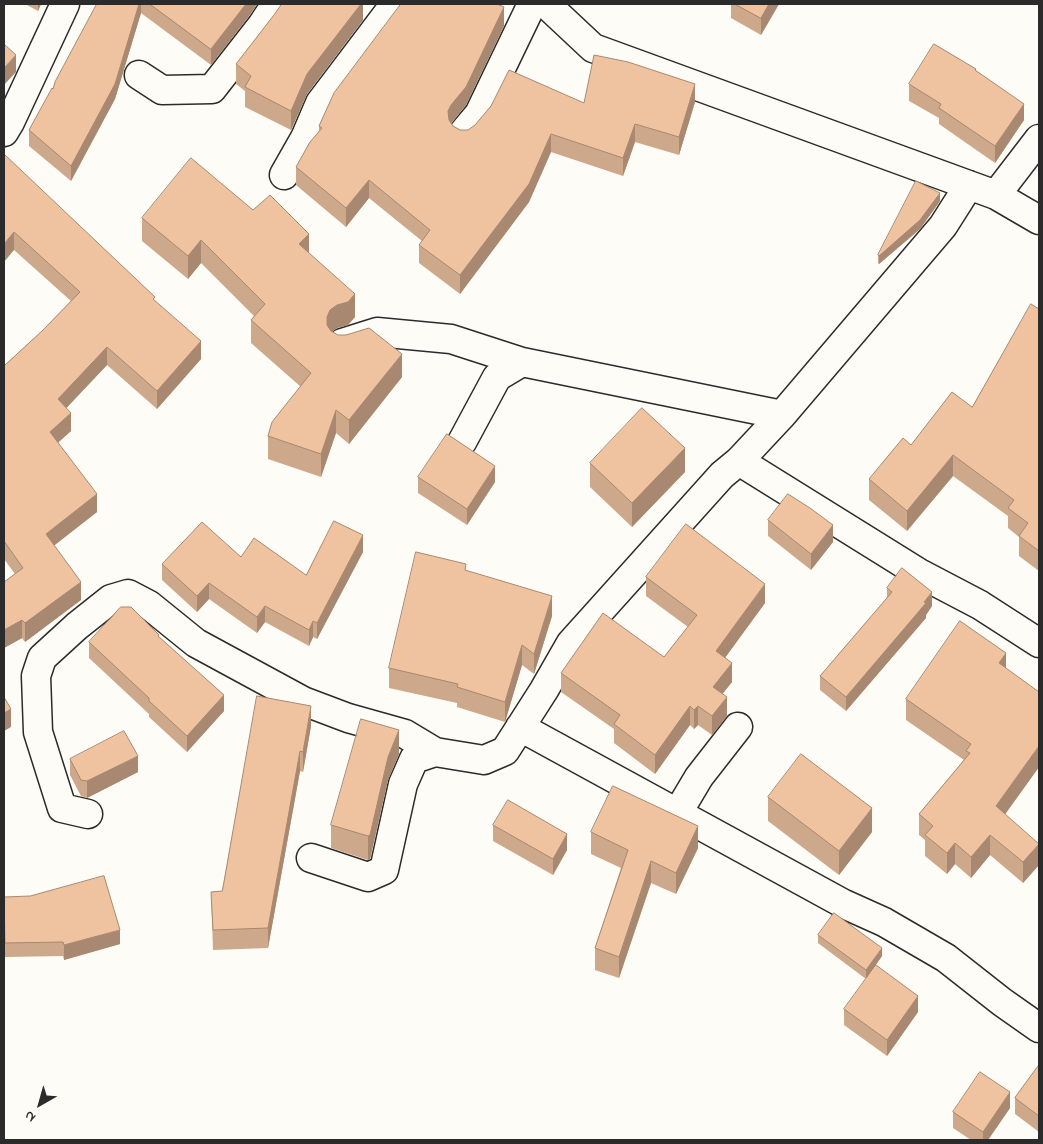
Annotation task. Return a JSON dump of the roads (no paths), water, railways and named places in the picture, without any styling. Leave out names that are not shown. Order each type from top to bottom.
[{"type":"street","points":[[4,132],[65,4]]},
{"type":"street","points":[[139,75],[162,90],[212,89],[276,4]]},
{"type":"street","points":[[284,175],[305,138],[320,103],[395,4]]},
{"type":"street","points":[[463,133],[479,114],[532,4]]},
{"type":"street","points":[[555,8],[593,48],[996,195],[1039,220]]},
{"type":"street","points":[[996,195],[1039,139]]},
{"type":"street","points":[[88,814],[62,808],[38,732],[36,676],[42,658],[77,626],[111,599],[128,594],[149,605],[196,643],[304,701],[348,718],[405,734],[435,752],[484,760],[504,751],[544,690],[571,643],[722,475],[739,461],[782,414],[943,226],[969,185]]},
{"type":"street","points":[[342,343],[377,332],[451,339],[522,362],[782,414]]},
{"type":"street","points":[[462,442],[497,377],[522,362]]},
{"type":"street","points":[[739,461],[919,574],[980,605],[1039,643]]},
{"type":"street","points":[[520,727],[844,904],[884,922],[946,958],[1039,1028]]},
{"type":"street","points":[[677,814],[699,777],[738,727]]},
{"type":"street","points":[[311,858],[368,877],[384,870],[403,784],[414,759],[435,752]]}]
